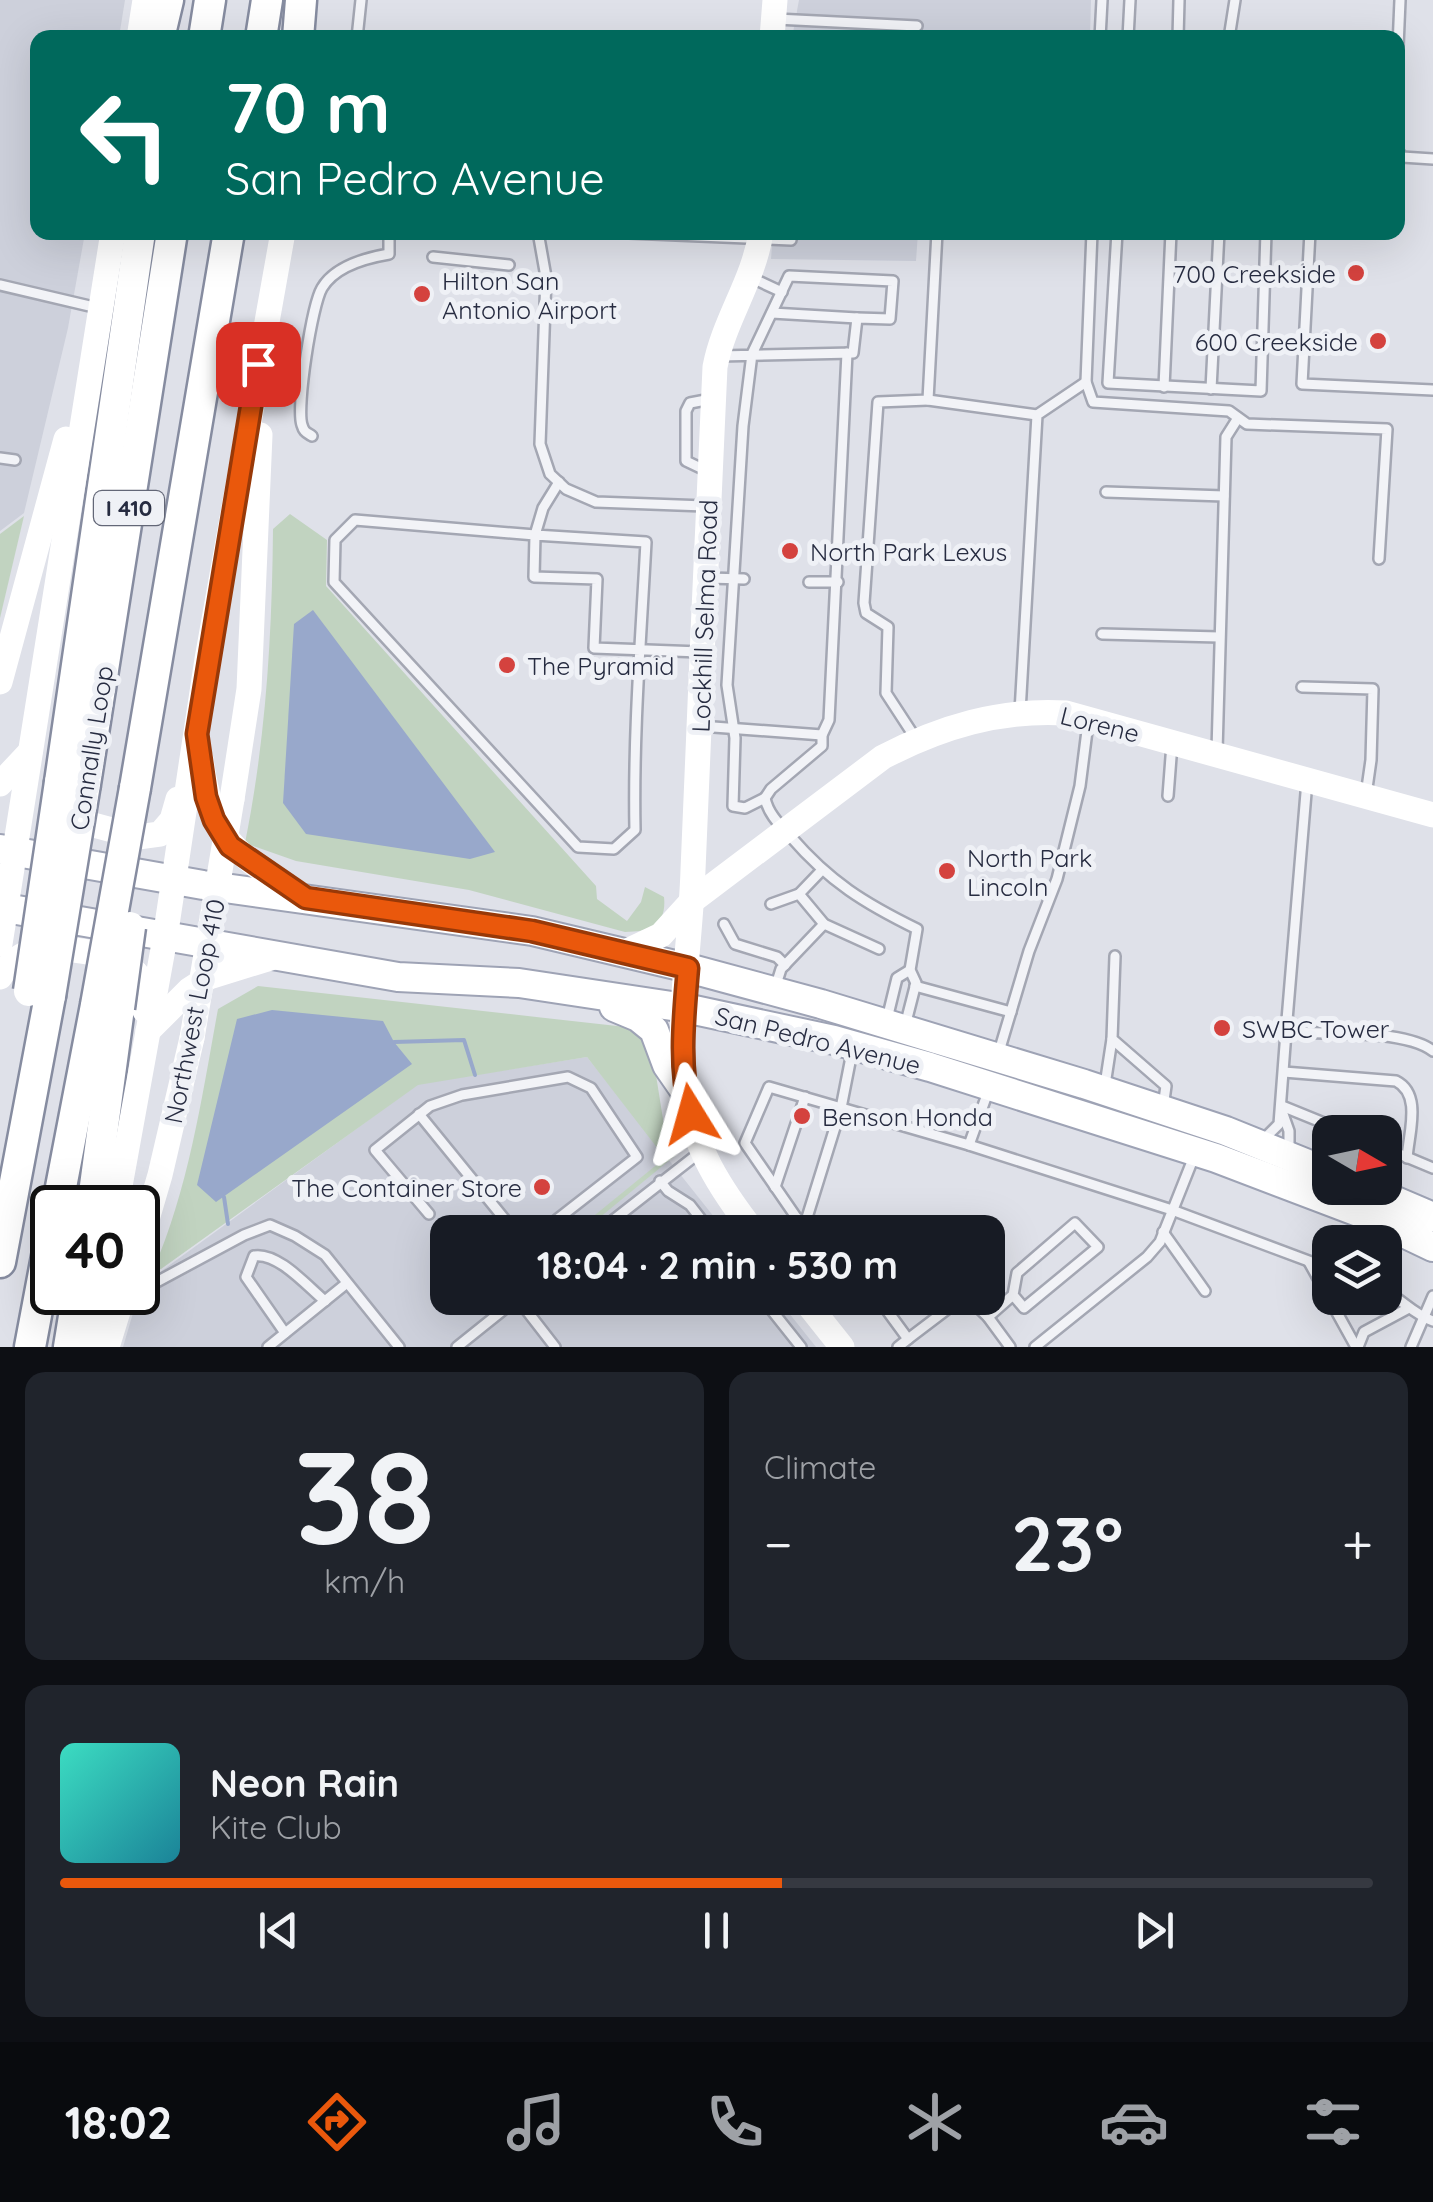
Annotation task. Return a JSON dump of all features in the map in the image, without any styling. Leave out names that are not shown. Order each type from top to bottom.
[{"type":"highway","points":[[161,30],[170,0]]},
{"type":"highway","points":[[168,30],[170,0]]},
{"type":"highway","points":[[205,30],[210,0]]},
{"type":"highway","points":[[262,30],[267,0]]},
{"type":"highway","points":[[299,30],[301,0]]},
{"type":"highway","points":[[0,1227],[73,783],[75,664],[139,240]]},
{"type":"highway","name":"Connally Loop","points":[[73,783],[171,240]]},
{"type":"highway","name":"I 410","points":[[108,1006],[181,518],[228,240]]},
{"type":"highway","points":[[0,1262],[39,993]]},
{"type":"highway","points":[[63,1185],[108,1006]]},
{"type":"highway","points":[[94,1185],[108,1006]]},
{"type":"highway","points":[[30,1347],[36,1315]]},
{"type":"highway","points":[[68,1347],[74,1315]]},
{"type":"main road","points":[[140,30],[145,0]]},
{"type":"main road","points":[[312,30],[316,0]]},
{"type":"main road","points":[[0,944],[5,851],[30,752],[111,240]]},
{"type":"main road","name":"Northwest Loop 410","points":[[120,1185],[281,240]]},
{"type":"main road","name":"Lockhill Selma Road","points":[[741,1215],[720,1188],[702,1152],[685,1092],[685,1008],[717,356],[759,240]]},
{"type":"main road","name":"Northwest Loop 410","points":[[157,1185],[192,1038],[250,689],[261,419],[272,290]]},
{"type":"main road","points":[[0,682],[98,321]]},
{"type":"main road","name":"Lorene","points":[[623,953],[661,935],[692,901],[854,776],[916,740],[975,720],[1020,712],[1066,712],[1433,815]]},
{"type":"main road","points":[[30,752],[47,804],[68,820],[138,837],[160,834],[172,820],[197,734]]},
{"type":"main road","points":[[197,734],[206,797],[230,846],[306,898]]},
{"type":"main road","points":[[0,784],[30,752]]},
{"type":"main road","name":"San Pedro Avenue","points":[[5,851],[174,880],[532,931],[688,968],[997,1056],[1163,1110],[1201,1138],[1433,1247]]},
{"type":"main road","name":"San Pedro Avenue","points":[[3,907],[398,976],[518,984],[685,1008],[853,1046],[1154,1137],[1258,1144],[1312,1166]]},
{"type":"main road","points":[[0,977],[19,956],[35,950],[53,948],[110,957],[136,973],[142,984],[148,1031]]},
{"type":"main road","points":[[148,1031],[189,990],[209,977],[277,956]]},
{"type":"main road","points":[[596,995],[619,1010],[638,1016],[654,1030],[667,1065],[685,1092]]},
{"type":"main road","points":[[1154,1137],[1163,1110]]},
{"type":"main road","points":[[1402,1204],[1433,1217]]},
{"type":"main road","points":[[94,1347],[112,1315]]},
{"type":"main road","points":[[107,1347],[117,1315]]},
{"type":"main road","points":[[817,1315],[842,1347]]},
{"type":"lane","points":[[357,30],[361,0]]},
{"type":"lane","points":[[1100,30],[1102,0]]},
{"type":"lane","points":[[1128,30],[1130,0]]},
{"type":"lane","points":[[1178,30],[1179,0]]},
{"type":"lane","points":[[1230,30],[1234,0]]},
{"type":"lane","points":[[1399,30],[1400,0]]},
{"type":"lane","points":[[773,19],[917,26]]},
{"type":"lane","points":[[1405,157],[1433,159]]},
{"type":"lane","points":[[388,254],[389,240]]},
{"type":"lane","points":[[539,240],[546,277],[540,444],[550,474],[566,488],[596,502],[708,506]]},
{"type":"lane","points":[[928,400],[937,240]]},
{"type":"lane","points":[[1092,240],[1086,382],[1093,402],[1228,411],[1247,424],[1387,429],[1379,559]]},
{"type":"lane","points":[[1117,240],[1108,383],[1261,391],[1266,240]]},
{"type":"lane","points":[[1164,387],[1171,240]]},
{"type":"lane","points":[[1211,389],[1219,240]]},
{"type":"lane","points":[[1310,240],[1302,384],[1433,390]]},
{"type":"lane","points":[[312,436],[300,422],[312,313],[323,285],[359,259],[401,255]]},
{"type":"lane","points":[[433,257],[509,265]]},
{"type":"lane","points":[[748,276],[782,292]]},
{"type":"lane","points":[[772,313],[890,319],[892,280],[788,276],[752,354],[742,426],[739,579],[727,685],[733,728],[733,806],[745,808],[764,798],[770,789],[813,757],[822,746],[829,720],[848,353]]},
{"type":"lane","points":[[0,285],[98,321]]},
{"type":"lane","points":[[717,356],[852,353],[857,318]]},
{"type":"lane","points":[[916,740],[886,693],[888,628],[866,613],[864,604],[878,402],[928,400],[1036,415],[1086,382]]},
{"type":"lane","points":[[1020,712],[1036,415]]},
{"type":"lane","points":[[1216,754],[1226,438],[1238,418]]},
{"type":"lane","points":[[0,458],[16,460]]},
{"type":"lane","points":[[559,482],[543,508],[535,535],[534,576],[596,579],[594,648],[702,652]]},
{"type":"lane","points":[[1106,492],[1224,496]]},
{"type":"lane","points":[[355,520],[535,535],[646,542],[635,830],[614,849],[578,847],[334,582],[336,540],[355,520]]},
{"type":"lane","points":[[705,578],[739,579]]},
{"type":"lane","points":[[809,582],[838,582]]},
{"type":"lane","points":[[1102,634],[1219,637]]},
{"type":"lane","points":[[1302,688],[1372,689],[1366,796]]},
{"type":"lane","points":[[997,1056],[1057,879],[1080,786],[1088,720]]},
{"type":"lane","points":[[699,726],[822,735]]},
{"type":"lane","points":[[1168,796],[1172,742]]},
{"type":"lane","points":[[1258,1144],[1279,1124],[1282,1109],[1307,778]]},
{"type":"lane","points":[[764,798],[786,832],[822,871],[869,905],[917,928],[910,970],[915,986],[895,1026]]},
{"type":"lane","points":[[771,904],[799,894],[822,871]]},
{"type":"lane","points":[[799,894],[824,924],[879,949]]},
{"type":"lane","points":[[724,924],[735,944],[777,957],[784,965]]},
{"type":"lane","points":[[774,992],[784,965],[824,924]]},
{"type":"lane","points":[[1104,1090],[1112,1039],[1115,956]]},
{"type":"lane","points":[[895,1026],[897,978],[910,970]]},
{"type":"lane","points":[[915,986],[1011,1012]]},
{"type":"lane","points":[[1286,1032],[1407,1040],[1422,1042],[1433,1051]]},
{"type":"lane","points":[[1112,1039],[1166,1086],[1163,1110]]},
{"type":"lane","points":[[806,1215],[841,1108],[853,1046]]},
{"type":"lane","points":[[1284,1072],[1396,1081],[1408,1087],[1412,1099],[1407,1158]]},
{"type":"lane","points":[[429,1214],[375,1150],[430,1106],[462,1095],[568,1077],[591,1088],[637,1156],[563,1215]]},
{"type":"lane","points":[[970,1145],[990,1086]]},
{"type":"lane","points":[[794,1215],[745,1143],[769,1087],[970,1145],[1172,1210],[1312,1262]]},
{"type":"lane","points":[[775,1186],[805,1097]]},
{"type":"lane","points":[[1282,1109],[1312,1120]]},
{"type":"lane","points":[[1282,1109],[1290,1130],[1288,1156]]},
{"type":"lane","points":[[419,1114],[501,1215]]},
{"type":"lane","points":[[1035,1347],[1049,1342],[1148,1257],[1164,1232],[1201,1138]]},
{"type":"lane","points":[[619,1215],[702,1152]]},
{"type":"lane","points":[[1402,1156],[1433,1168]]},
{"type":"lane","points":[[660,1181],[698,1215]]},
{"type":"lane","points":[[988,1317],[1012,1295],[1017,1273],[1075,1222],[1098,1247],[1024,1308],[1012,1295]]},
{"type":"lane","points":[[160,1276],[270,1225],[325,1255],[399,1347]]},
{"type":"lane","points":[[1164,1232],[1205,1291]]},
{"type":"lane","points":[[285,1333],[246,1278],[254,1256],[275,1260],[325,1301]]},
{"type":"lane","points":[[1308,1260],[1357,1347]]},
{"type":"lane","points":[[268,1347],[347,1283]]},
{"type":"lane","points":[[1411,1347],[1428,1319],[1433,1296]]},
{"type":"lane","points":[[1402,1302],[1428,1319]]},
{"type":"lane","points":[[1357,1347],[1364,1332],[1408,1309]]},
{"type":"lane","points":[[458,1347],[497,1315]]},
{"type":"lane","points":[[531,1315],[555,1347]]},
{"type":"lane","points":[[775,1315],[800,1347]]},
{"type":"lane","points":[[890,1315],[908,1339]]},
{"type":"lane","points":[[898,1347],[941,1315]]},
{"type":"lane","points":[[986,1315],[1010,1347]]},
{"type":"shaded area","points":[[0,0],[125,0],[120,30],[30,30],[30,240],[84,240],[68,328],[24,513],[0,531]]},
{"type":"shaded area","points":[[799,0],[1091,0],[1090,30],[793,30]]},
{"type":"shaded area","points":[[772,240],[918,240],[916,261],[771,259]]},
{"type":"shaded area","points":[[587,1057],[712,1215],[430,1215],[430,1315],[791,1315],[816,1347],[123,1347],[132,1315],[160,1315],[160,1272],[418,1084]]},
{"type":"green space","points":[[290,514],[327,540],[326,586],[596,886],[597,899],[627,921],[641,902],[645,887],[664,897],[663,914],[655,925],[625,932],[469,890],[296,861],[245,843],[266,687],[273,529]]},
{"type":"green space","points":[[24,516],[0,618],[0,534]]},
{"type":"green space","points":[[258,986],[635,1028],[652,1050],[666,1138],[677,1154],[603,1215],[595,1215],[665,1158],[587,1057],[418,1085],[160,1269],[160,1252],[176,1207],[200,1108],[218,1009]]},
{"type":"water","points":[[313,610],[495,852],[470,859],[306,834],[283,803],[294,624]]},
{"type":"water","points":[[272,1010],[383,1021],[412,1064],[216,1202],[197,1185],[237,1019]]},
{"type":"waterway","points":[[394,1042],[464,1040],[475,1075]]},
{"type":"waterway","points":[[224,1197],[228,1224]]},
{"type":"place","name":"700 Creekside","points":[[1356,273]]},
{"type":"place","name":"Hilton San Antonio Airport","points":[[422,294]]},
{"type":"place","name":"600 Creekside","points":[[1378,341]]},
{"type":"place","name":"North Park Lexus","points":[[790,551]]},
{"type":"place","name":"The Pyramid","points":[[507,665]]},
{"type":"place","name":"North Park Lincoln","points":[[947,871]]},
{"type":"place","name":"SWBC Tower","points":[[1222,1028]]},
{"type":"place","name":"Benson Honda","points":[[802,1116]]},
{"type":"place","name":"The Container Store","points":[[542,1187]]},
{"type":"route","points":[[258,364],[197,734],[206,797],[214,820],[230,846],[306,898],[532,931],[688,968],[683,1031],[685,1092],[691,1114]]}]
